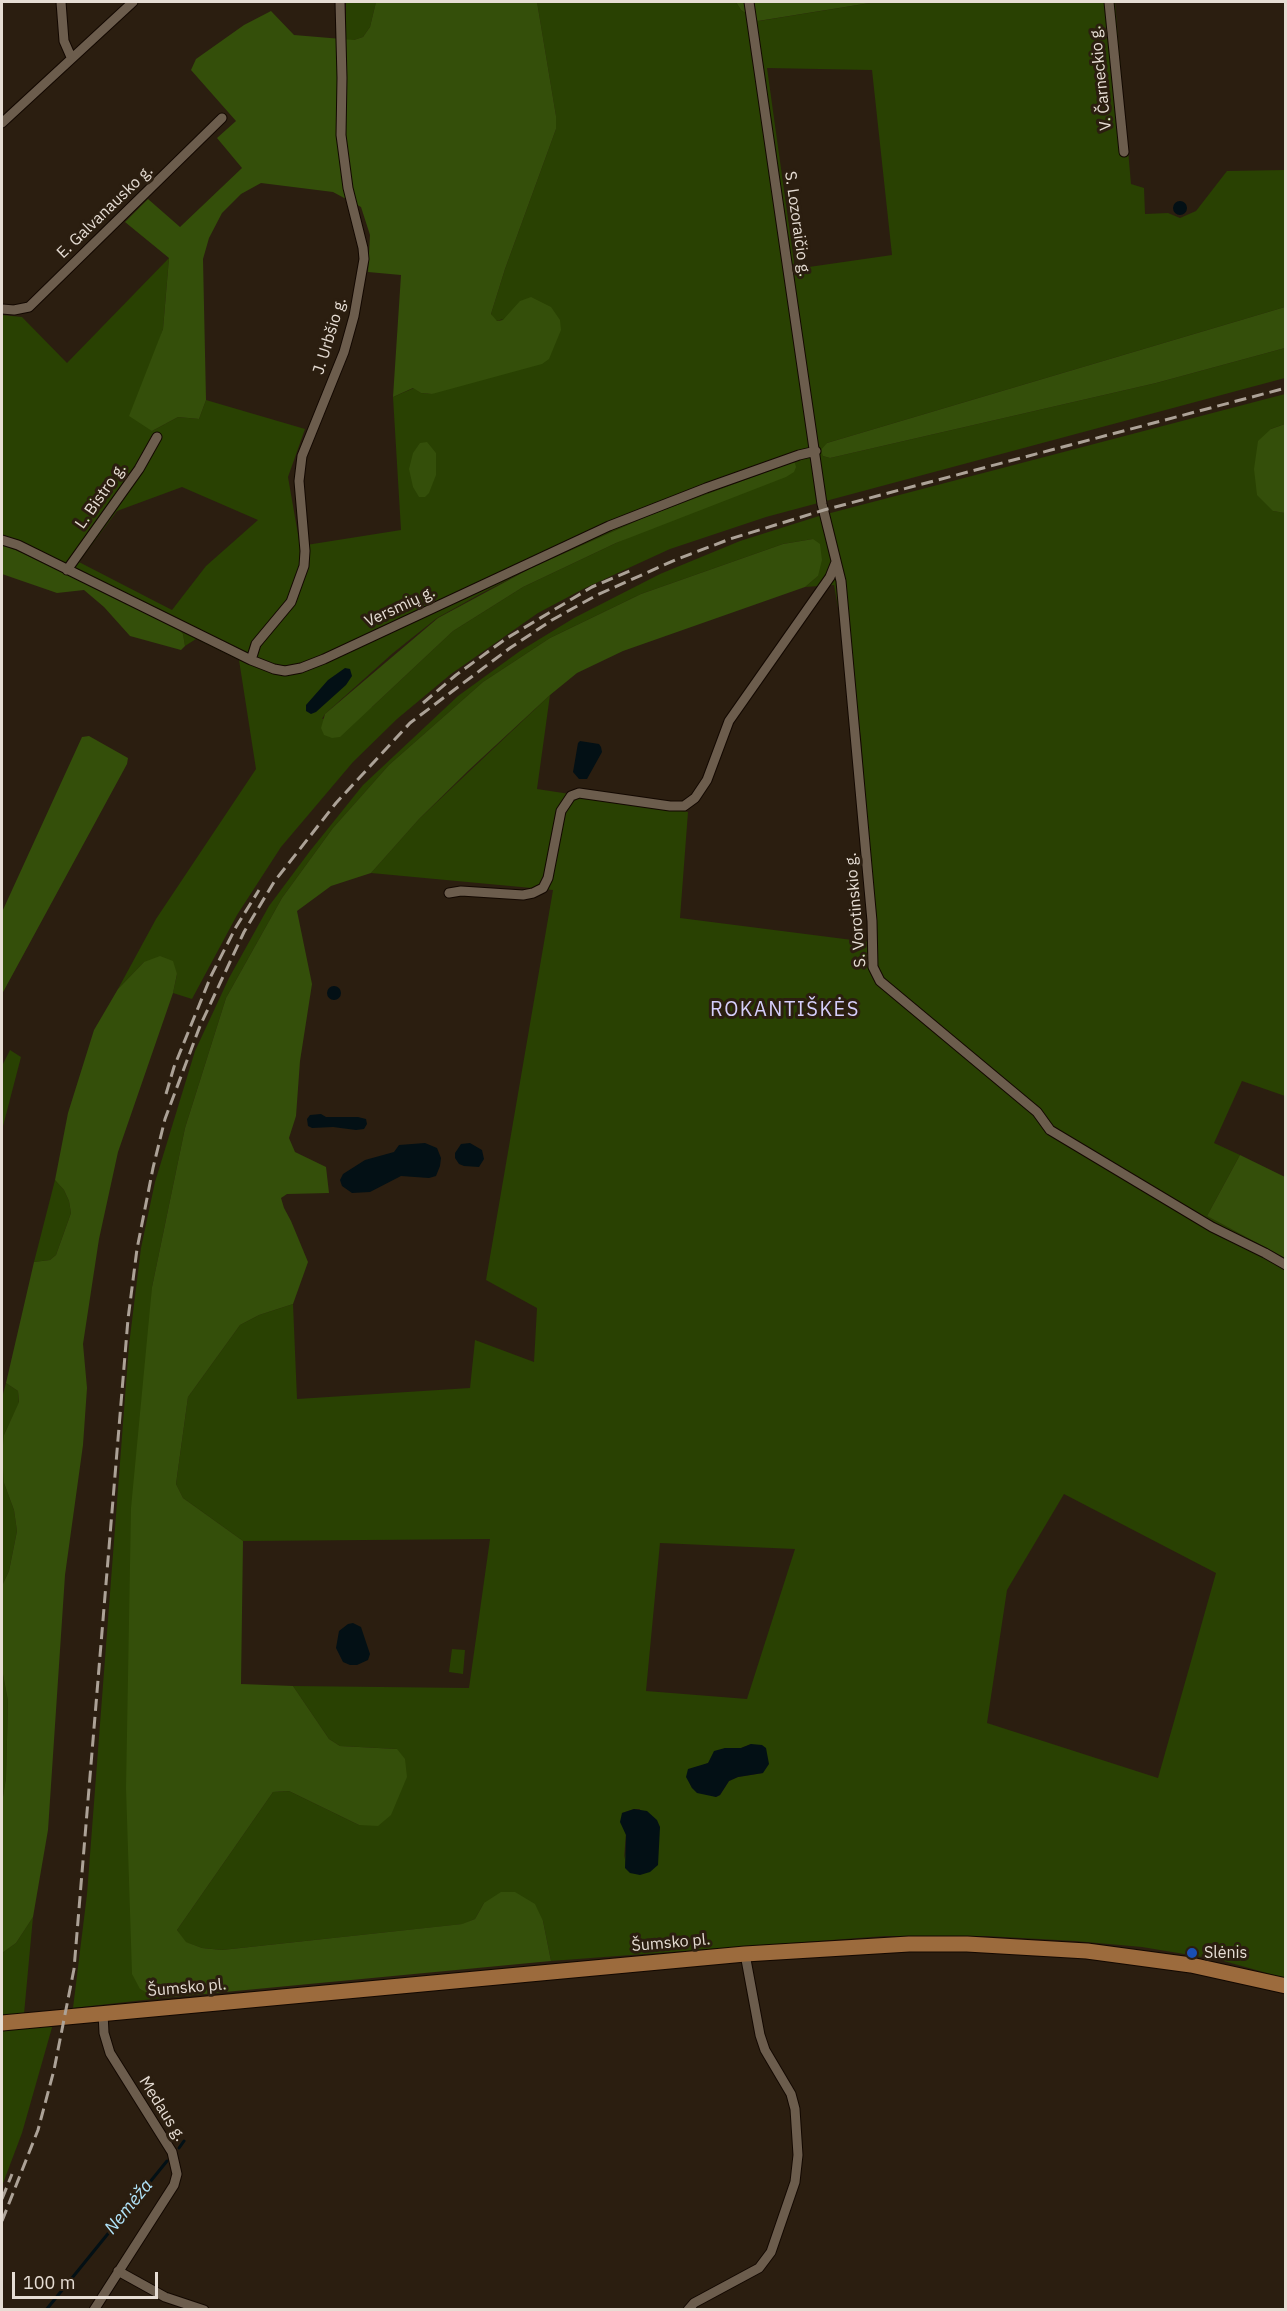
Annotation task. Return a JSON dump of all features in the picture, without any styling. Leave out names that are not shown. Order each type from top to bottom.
[{"type":"main road","name":"Šumsko pl.","points":[[2,2023],[745,1954],[909,1944],[1028,1946],[1139,1957],[1210,1969],[1286,1986]]},
{"type":"street","points":[[62,2],[64,41],[70,57]]},
{"type":"street","points":[[2,123],[70,57],[134,2]]},
{"type":"street","name":"J. Urbšio g.","points":[[251,660],[256,644],[291,602],[304,566],[305,551],[299,481],[302,456],[344,352],[354,316],[364,259],[348,188],[341,135],[340,2]]},
{"type":"street","name":"S. Lozoraičio g.","points":[[749,2],[816,452]]},
{"type":"street","name":"V. Čarneckio g.","points":[[1109,2],[1124,152]]},
{"type":"street","name":"E. Galvanausko g.","points":[[2,309],[14,310],[29,307],[222,118]]},
{"type":"street","name":"L. Bistro g.","points":[[67,570],[139,469],[157,437]]},
{"type":"street","name":"Versmių g.","points":[[2,540],[18,545],[251,660],[274,669],[285,670],[301,668],[609,526],[706,488],[799,455],[816,452]]},
{"type":"street","name":"S. Vorotinskio g.","points":[[816,452],[822,504],[841,581],[869,886],[873,967],[880,981],[1037,1112],[1050,1131],[1212,1227],[1265,1252],[1286,1265]]},
{"type":"street","points":[[449,893],[461,891],[523,895],[543,888],[548,878],[561,811],[571,796],[579,793],[670,806],[684,806],[695,798],[707,780],[729,721],[830,577],[836,562]]},
{"type":"street","points":[[688,2310],[694,2303],[759,2268],[771,2252],[795,2182],[798,2155],[795,2109],[786,2083],[765,2050],[745,1954]]},
{"type":"street","name":"Medaus g.","points":[[94,2310],[174,2185],[177,2174],[172,2152],[110,2053],[104,2033],[104,2013]]},
{"type":"street","points":[[118,2271],[165,2297],[204,2310]]},
{"type":"green space","points":[[346,2],[376,2],[370,27],[363,37],[346,40]]},
{"type":"green space","points":[[376,2],[537,2],[556,116],[556,129],[491,314],[497,321],[503,320],[520,301],[531,297],[551,307],[560,320],[561,330],[549,359],[542,364],[432,394],[421,393],[413,388],[393,397],[401,275],[368,272],[370,235],[361,207],[333,192],[261,183],[241,194],[222,213],[209,238],[203,259],[206,400],[199,419],[178,417],[152,431],[129,416],[163,329],[169,258],[125,222],[148,199],[180,227],[242,168],[217,138],[236,121],[191,70],[196,59],[244,25],[271,11],[294,35],[354,40],[363,37],[370,27]]},
{"type":"green space","points":[[537,2],[736,2],[741,10],[759,21],[876,2],[1115,2],[1131,184],[1144,188],[1145,214],[1168,213],[1180,218],[1196,211],[1227,171],[1285,170],[1285,307],[827,443],[823,456],[830,458],[1156,383],[1285,348],[1285,378],[766,517],[670,549],[585,588],[538,613],[451,674],[397,719],[353,762],[281,847],[237,915],[192,999],[173,993],[177,974],[144,962],[118,989],[156,919],[256,769],[239,660],[196,639],[185,646],[183,634],[49,563],[2,545],[2,315],[22,317],[67,363],[169,258],[163,329],[155,354],[152,431],[178,417],[199,419],[206,400],[305,429],[288,477],[300,546],[401,530],[393,397],[414,388],[421,393],[432,394],[503,319],[497,321],[491,314],[556,129],[556,116]],"holes":[[[767,68],[872,70],[892,255],[795,269]],[[795,463],[523,587],[453,631],[372,707],[322,719],[393,653],[437,618],[531,568],[650,515]],[[182,487],[258,520],[206,566],[172,610],[79,562],[117,511]]]},
{"type":"green space","points":[[736,2],[876,2],[758,21],[741,10]]},
{"type":"green space","points":[[1285,307],[1285,348],[1156,383],[830,458],[823,456],[821,450],[827,443]]},
{"type":"green space","points":[[1285,394],[1285,424],[1271,429],[1273,511],[1286,513],[1285,1096],[1242,1081],[1214,1143],[1240,1155],[1207,1216],[1285,1258],[1285,1978],[1220,1960],[1142,1947],[986,1936],[885,1936],[551,1961],[543,1921],[484,1903],[475,1919],[463,1924],[222,1950],[202,1948],[185,1942],[177,1930],[273,1792],[289,1791],[359,1825],[397,1749],[340,1746],[329,1739],[293,1686],[469,1688],[490,1539],[243,1541],[183,1498],[176,1484],[188,1397],[240,1325],[259,1315],[293,1304],[297,1399],[470,1388],[475,1340],[534,1362],[537,1308],[486,1280],[553,890],[371,873],[419,819],[550,695],[537,789],[688,812],[680,918],[876,943],[861,738],[834,585],[805,587],[818,576],[813,539],[783,544],[641,594],[550,638],[483,682],[389,765],[333,828],[282,898],[226,998],[185,1128],[152,1287],[140,1989],[162,1998],[73,2008],[87,1894],[129,1345],[141,1248],[155,1182],[195,1051],[229,978],[269,906],[363,785],[458,696],[520,651],[574,618],[660,574],[740,541],[819,516]],"holes":[[[1064,1494],[1216,1573],[1158,1778],[987,1723],[1007,1590]],[[660,1543],[795,1549],[747,1699],[646,1691]],[[751,1744],[763,1773],[738,1777],[729,1781],[720,1795],[716,1797],[692,1788],[689,1781],[698,1768],[708,1763],[725,1748],[741,1748]],[[640,1809],[624,1859],[626,1834],[622,1813]]]},
{"type":"green space","points":[[1286,424],[1285,513],[1273,511],[1257,495],[1254,469],[1258,441],[1271,429]]},
{"type":"green space","points":[[427,442],[436,453],[436,475],[429,493],[425,497],[419,497],[413,487],[409,469],[413,453],[420,443]]},
{"type":"green space","points":[[795,463],[796,467],[794,472],[786,477],[616,543],[523,587],[453,631],[340,737],[332,738],[324,735],[321,728],[325,714],[438,618],[531,568],[650,515]]},
{"type":"green space","points":[[813,539],[820,544],[822,560],[818,576],[805,587],[623,651],[577,673],[469,770],[419,819],[371,873],[331,886],[297,911],[312,984],[300,1061],[296,1116],[289,1138],[295,1152],[326,1167],[329,1193],[287,1194],[281,1198],[308,1262],[293,1304],[259,1315],[240,1325],[188,1397],[176,1484],[183,1498],[243,1541],[241,1684],[293,1686],[329,1739],[340,1746],[397,1749],[405,1759],[407,1777],[391,1815],[378,1826],[359,1825],[289,1791],[273,1792],[177,1930],[186,1942],[202,1948],[222,1950],[462,1924],[475,1919],[484,1903],[501,1892],[515,1892],[535,1904],[543,1921],[551,1961],[162,1998],[149,1994],[140,1989],[132,1974],[126,1788],[131,1508],[152,1287],[185,1128],[226,998],[282,898],[333,828],[389,765],[483,682],[550,638],[641,594],[783,544]]},
{"type":"green space","points":[[2,545],[49,563],[177,628],[183,634],[185,646],[181,650],[130,636],[104,607],[84,590],[57,593],[2,574]]},
{"type":"green space","points":[[89,736],[128,758],[127,764],[2,994],[2,912],[82,737]]},
{"type":"green space","points":[[160,956],[173,961],[177,974],[173,993],[118,1152],[99,1239],[83,1344],[87,1388],[83,1445],[65,1575],[48,1830],[33,1917],[16,1943],[2,1953],[2,1803],[6,1778],[8,1701],[2,1669],[2,1586],[9,1571],[17,1531],[14,1510],[4,1483],[2,1454],[4,1435],[19,1402],[18,1391],[6,1383],[34,1262],[50,1260],[56,1255],[71,1213],[64,1190],[55,1180],[68,1113],[94,1030],[118,989],[144,962]]},
{"type":"green space","points":[[10,1050],[21,1057],[2,1130],[2,1066]]},
{"type":"green space","points":[[1240,1155],[1285,1177],[1285,1258],[1207,1216]]},
{"type":"green space","points":[[55,1180],[64,1190],[71,1213],[56,1255],[50,1260],[34,1262]]},
{"type":"green space","points":[[6,1383],[18,1391],[19,1403],[4,1435],[4,1483],[14,1510],[17,1531],[9,1571],[2,1586],[2,1398]]},
{"type":"green space","points":[[452,1649],[465,1650],[463,1674],[449,1672]]},
{"type":"green space","points":[[2,1669],[8,1701],[6,1778],[2,1803]]},
{"type":"green space","points":[[33,1917],[24,2014],[2,2016],[2,1953],[16,1943]]},
{"type":"green space","points":[[53,2024],[22,2133],[2,2186],[2,2029]]},
{"type":"shaded area","points":[[1177,201],[1183,201],[1187,208],[1183,215],[1177,215],[1173,211],[1173,205]]},
{"type":"shaded area","points":[[345,668],[350,669],[352,676],[346,685],[316,712],[311,714],[306,711],[306,705],[328,680]]},
{"type":"shaded area","points":[[580,741],[599,744],[602,752],[587,779],[579,779],[573,772]]},
{"type":"shaded area","points":[[334,986],[339,988],[341,993],[339,998],[334,1000],[329,998],[327,993],[329,988]]},
{"type":"shaded area","points":[[321,1114],[326,1117],[358,1117],[366,1119],[367,1124],[364,1129],[356,1130],[308,1126],[307,1119],[310,1115]]},
{"type":"shaded area","points":[[425,1143],[437,1148],[441,1158],[436,1176],[429,1178],[401,1176],[370,1192],[352,1193],[342,1186],[340,1180],[343,1174],[365,1160],[394,1152],[399,1145]]},
{"type":"shaded area","points":[[470,1143],[482,1150],[484,1159],[479,1167],[464,1166],[459,1164],[455,1158],[455,1153],[461,1144]]},
{"type":"shaded area","points":[[353,1623],[361,1627],[370,1654],[368,1660],[357,1665],[343,1662],[336,1648],[339,1631]]},
{"type":"shaded area","points":[[751,1744],[762,1745],[766,1748],[769,1764],[763,1773],[738,1777],[729,1781],[720,1795],[716,1797],[697,1793],[692,1788],[686,1777],[688,1769],[708,1763],[714,1751],[741,1748]]},
{"type":"shaded area","points":[[634,1809],[647,1811],[657,1820],[660,1827],[658,1865],[650,1872],[640,1875],[630,1873],[625,1868],[626,1835],[620,1822],[622,1813]]},
{"type":"waterway","name":"Nemėža","points":[[179,2148],[184,2141]]},
{"type":"waterway","name":"Nemėža","points":[[46,2310],[167,2161]]},
{"type":"railway","points":[[2,2221],[38,2130],[54,2070],[74,1969],[128,1319],[137,1249],[153,1168],[165,1119],[200,1026],[244,932],[274,882],[336,803],[410,723],[510,648],[552,620],[597,595],[675,560],[730,539],[824,510],[1286,388]]},
{"type":"railway","points":[[423,703],[456,675],[507,638],[592,587],[632,570]]},
{"type":"railway","points":[[166,1094],[174,1067],[211,976],[236,927],[259,890]]},
{"type":"railway","points":[[2,2199],[12,2174]]},
{"type":"place","name":"Slėnis","points":[[1192,1953]]},
{"type":"district","name":"ROKANTIŠKĖS","points":[[785,1010]]}]
